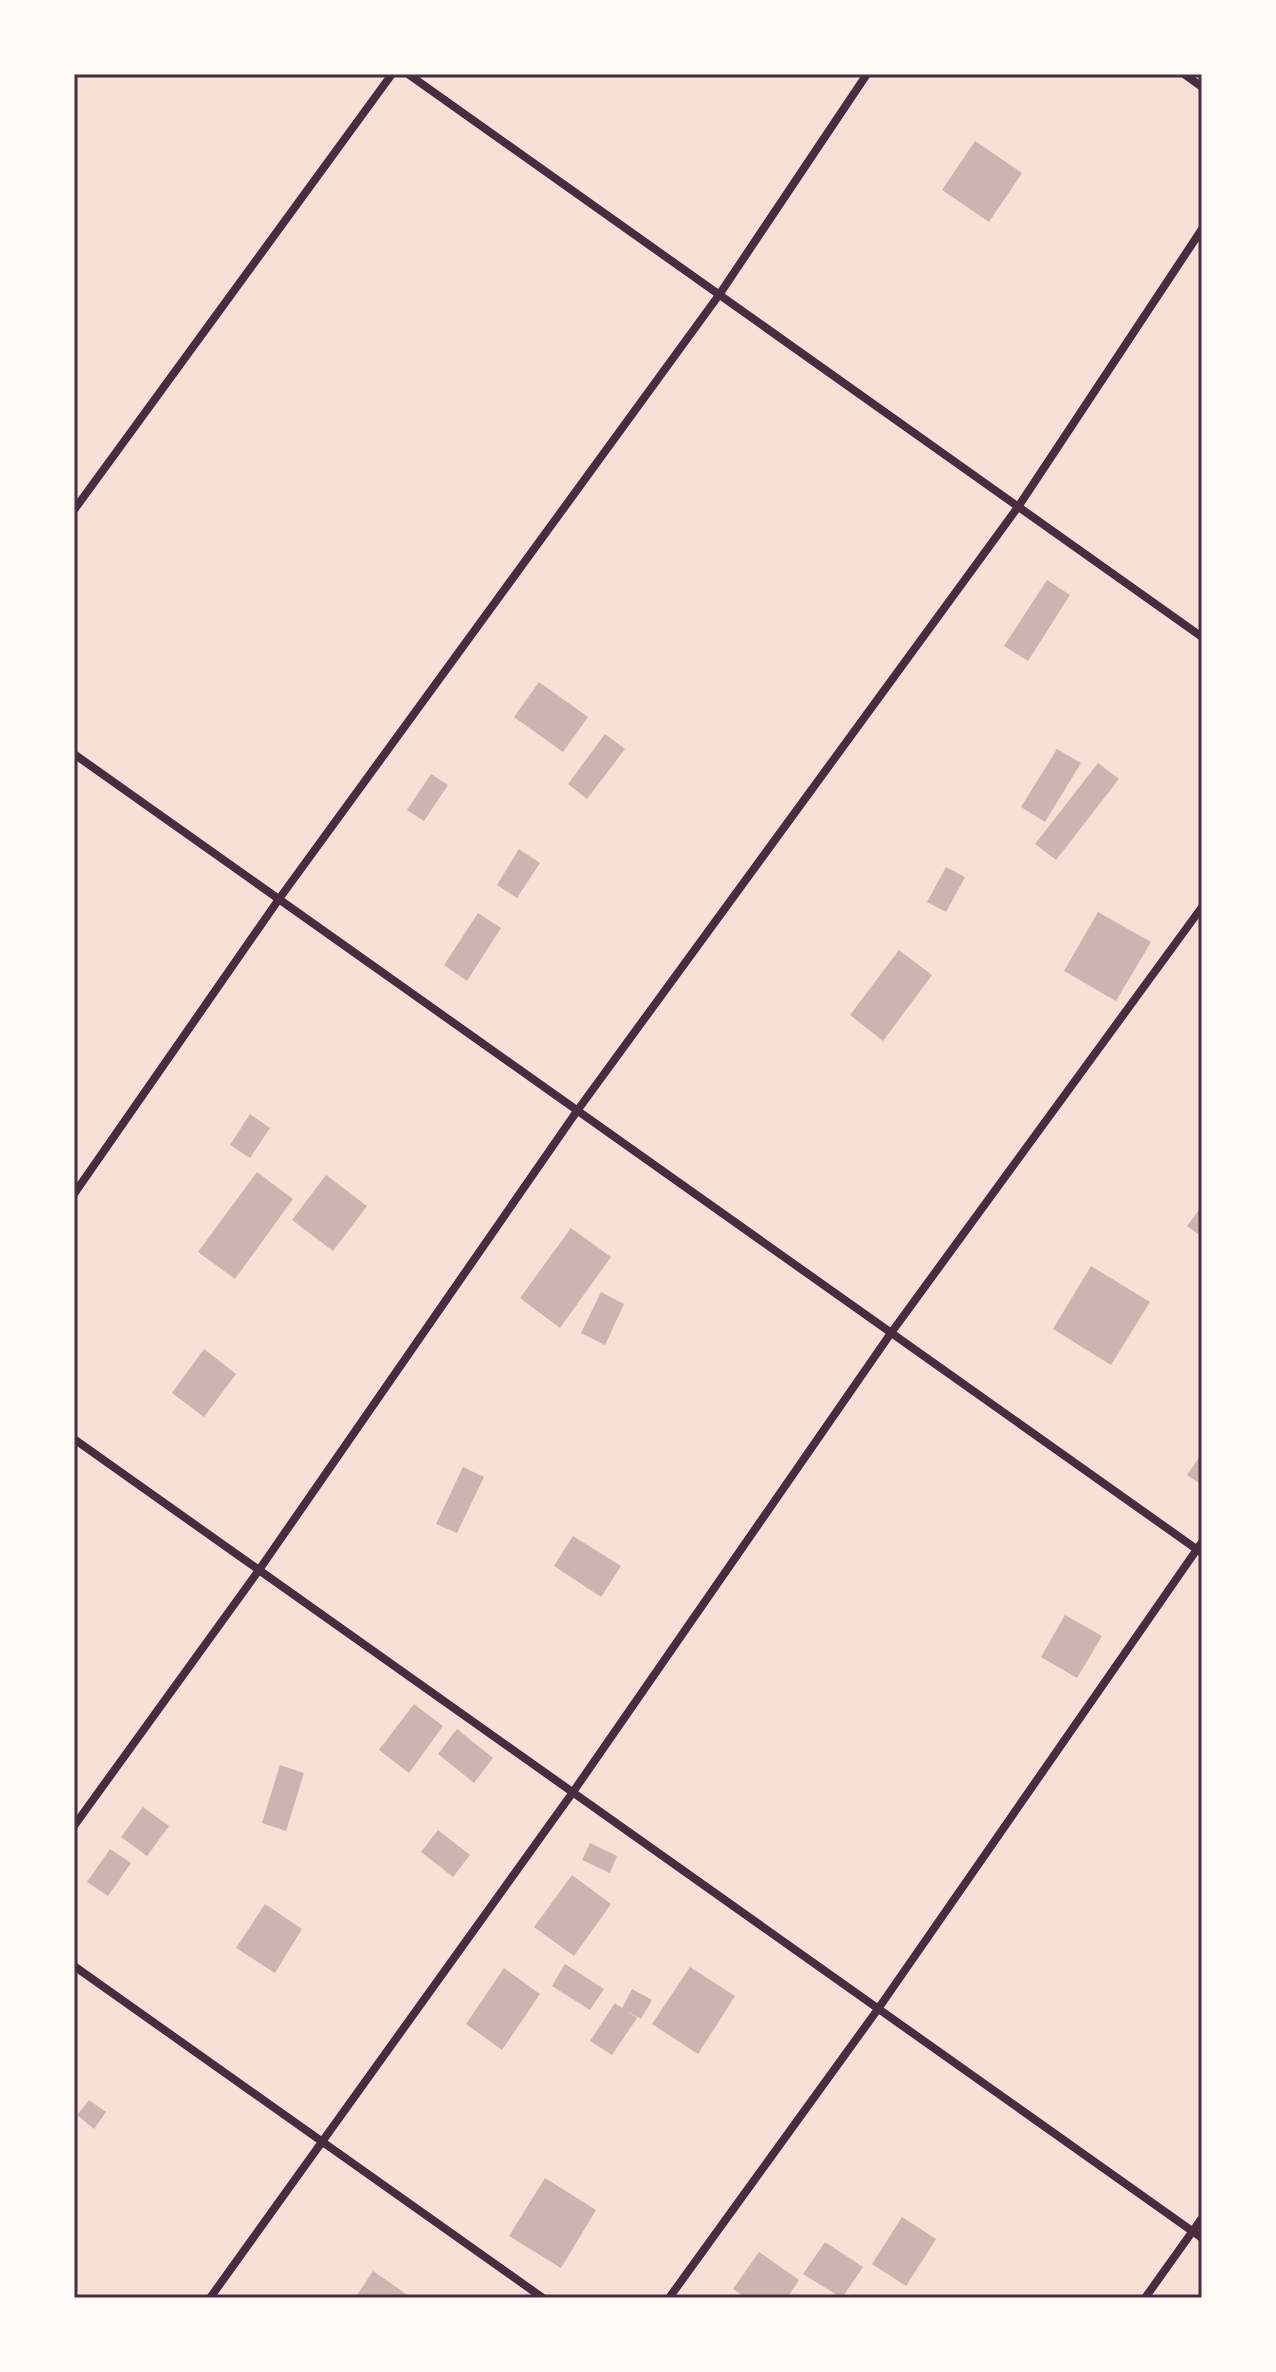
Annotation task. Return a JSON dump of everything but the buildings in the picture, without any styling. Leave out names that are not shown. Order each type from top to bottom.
[{"type":"street","points":[[74,510],[392,74]]},
{"type":"street","points":[[408,74],[1202,637]]},
{"type":"street","points":[[74,1194],[279,899],[719,295],[867,74]]},
{"type":"street","points":[[1184,74],[1202,87]]},
{"type":"street","points":[[74,1826],[259,1570],[577,1111],[1018,507],[1202,229]]},
{"type":"street","points":[[74,754],[1200,1548],[878,2009],[669,2298]]},
{"type":"street","points":[[210,2298],[573,1792],[891,1333],[1202,907]]},
{"type":"street","points":[[74,1439],[1202,2238]]},
{"type":"street","points":[[74,1966],[543,2298]]},
{"type":"street","points":[[1145,2298],[1202,2218]]}]
